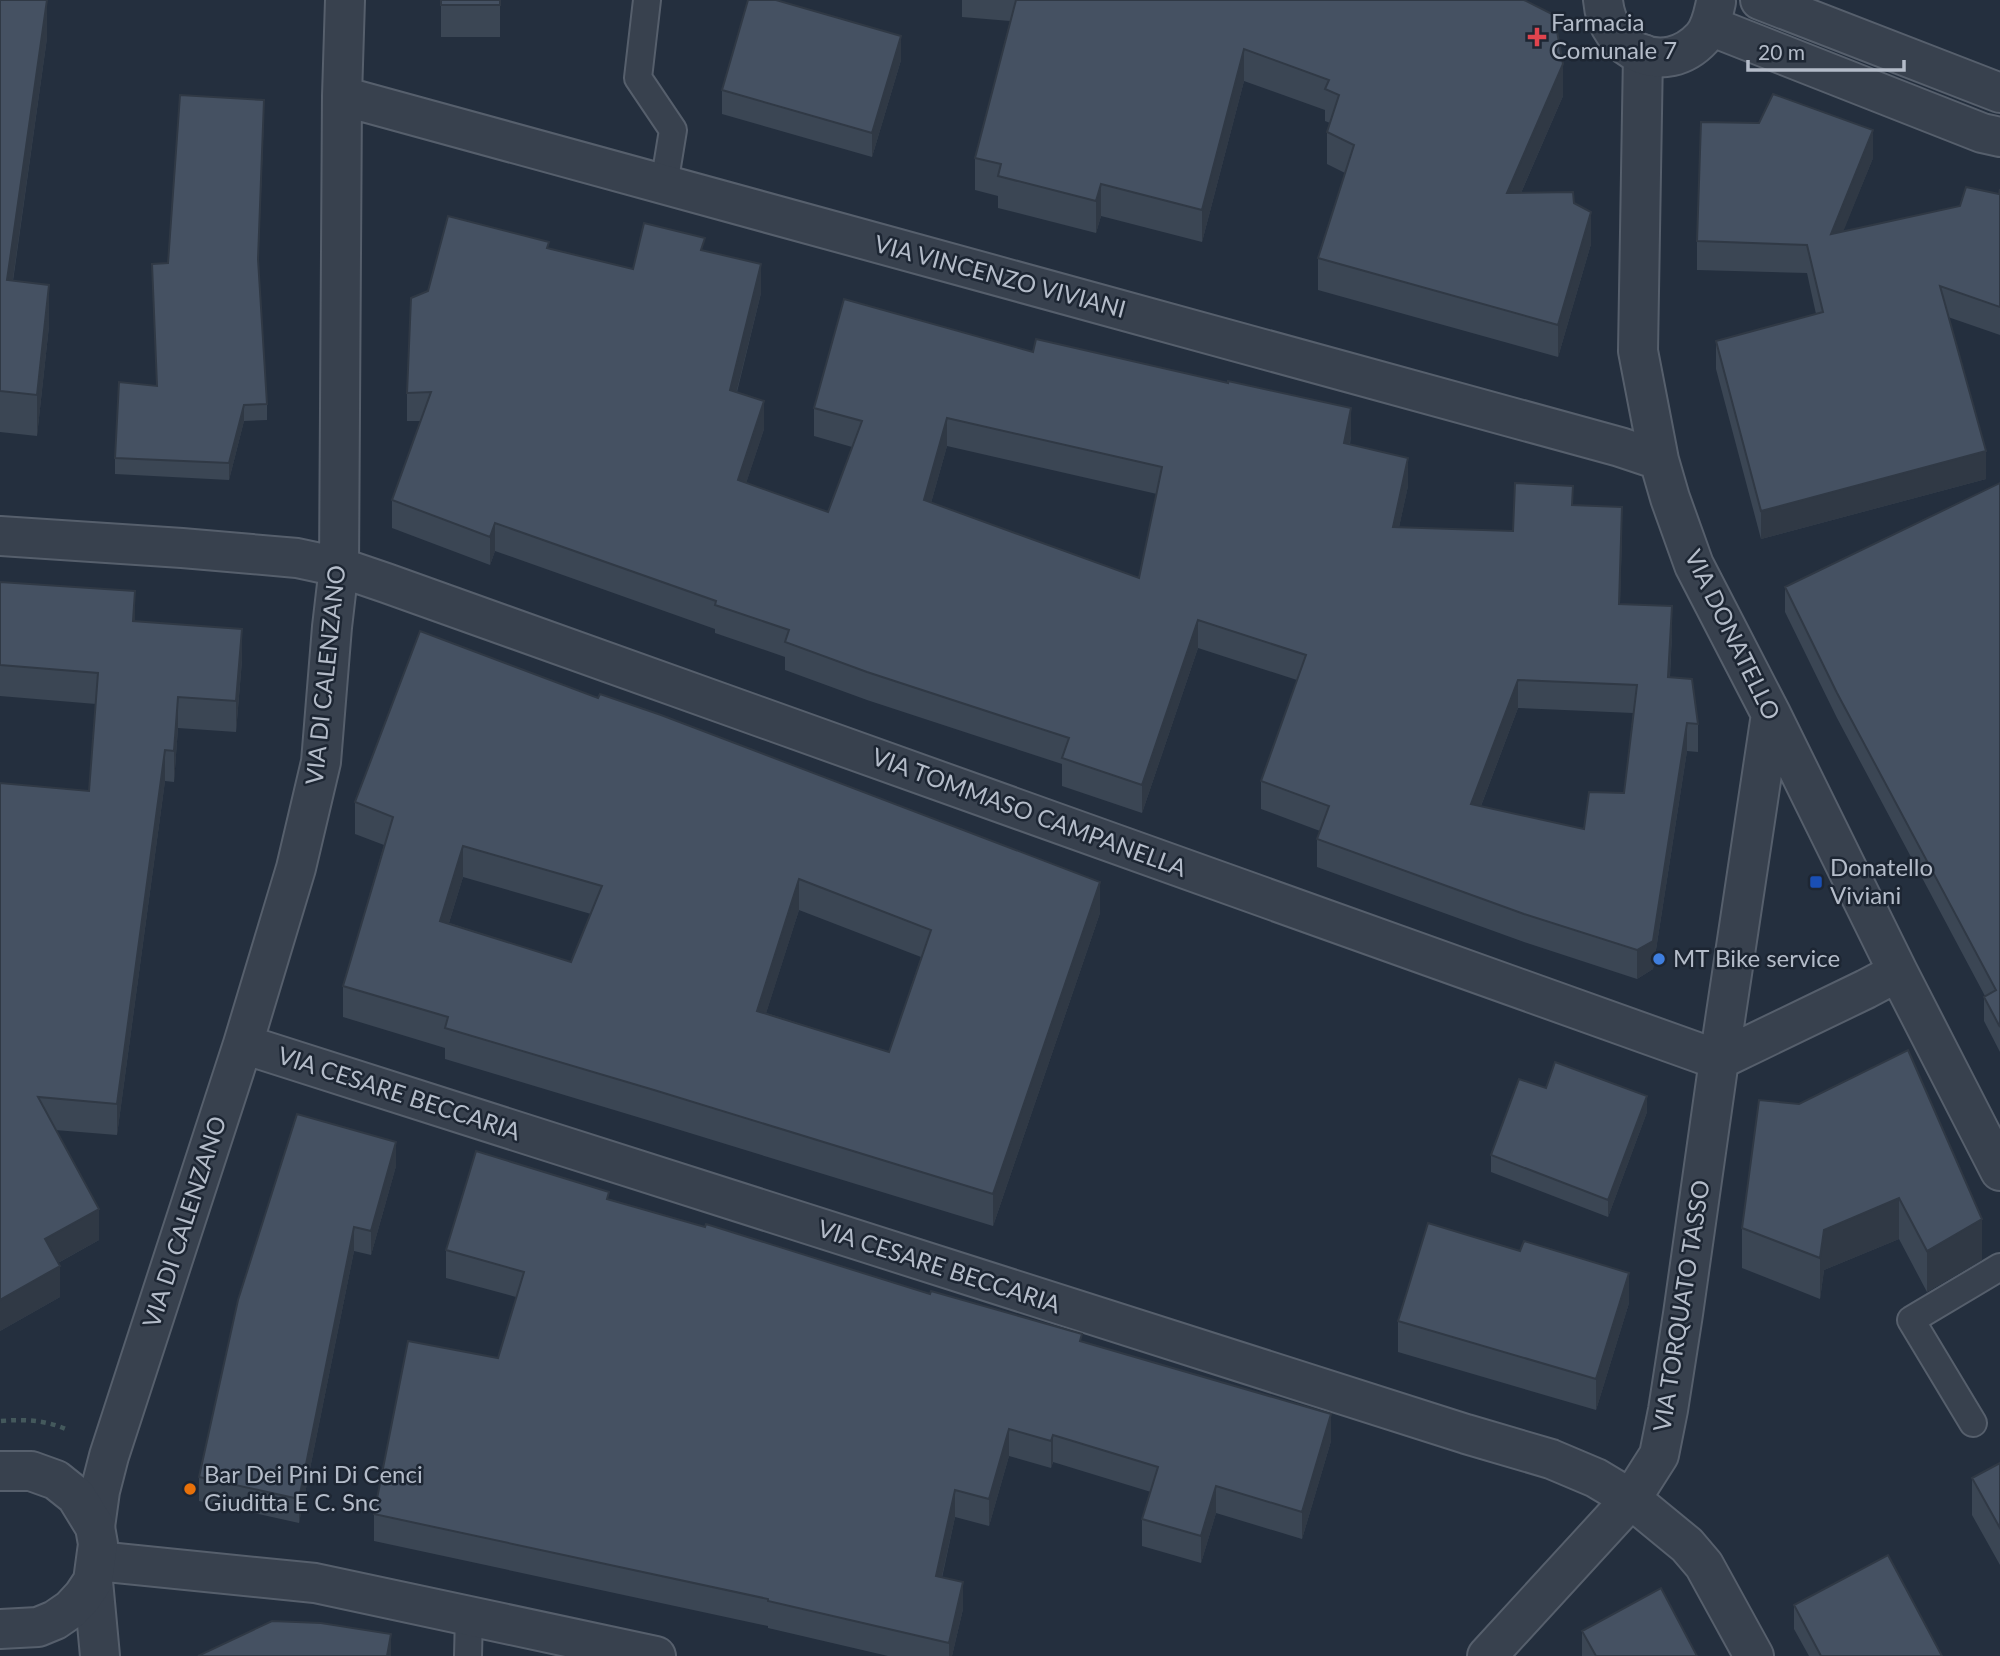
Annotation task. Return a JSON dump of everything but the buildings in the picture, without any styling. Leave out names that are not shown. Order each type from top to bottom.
[{"type":"street","name":"VIA DI CALENZANO","points":[[100,1656],[95,1556],[100,1491],[108,1456],[243,1044],[296,867],[321,762],[339,567],[345,0]]},
{"type":"street","points":[[1603,0],[1604,13],[1611,30],[1623,43],[1643,54],[1654,57],[1671,56],[1688,50],[1703,37],[1713,13],[1982,133],[2000,137]]},
{"type":"street","points":[[1760,0],[2000,93]]},
{"type":"street","name":"VIA DONATELLO","points":[[1643,54],[1638,351],[1659,460],[1694,565],[2000,1171]]},
{"type":"street","name":"VIA VINCENZO VIVIANI","points":[[342,96],[1620,447],[1659,460]]},
{"type":"street","name":"VIA TOMMASO CAMPANELLA","points":[[0,536],[285,557],[339,567],[1719,1060]]},
{"type":"street","name":"VIA TORQUATO TASSO","points":[[1488,1656],[1631,1499],[1659,1455],[1668,1410],[1771,714]]},
{"type":"street","points":[[1719,1060],[1898,972]]},
{"type":"street","name":"VIA CESARE BECCARIA","points":[[243,1044],[1550,1459],[1596,1478],[1631,1499],[1687,1545],[1704,1565],[1754,1656]]},
{"type":"street","points":[[0,1471],[31,1471],[55,1480],[76,1496],[95,1556],[77,1602],[55,1620],[38,1627],[0,1629]]},
{"type":"street","points":[[95,1556],[315,1583],[656,1656]]},
{"type":"lane","points":[[647,0],[638,78],[673,130],[664,185]]},
{"type":"lane","points":[[1973,1423],[1911,1320],[2000,1267]]},
{"type":"lane","points":[[468,1656],[469,1615]]},
{"type":"place","name":"Farmacia Comunale 7","points":[[1537,37]]},
{"type":"place","name":"Donatello Viviani","points":[[1816,882]]},
{"type":"place","name":"MT Bike service","points":[[1659,959]]},
{"type":"place","name":"Bar Dei Pini Di Cenci Giuditta E C. Snc","points":[[190,1489]]}]
